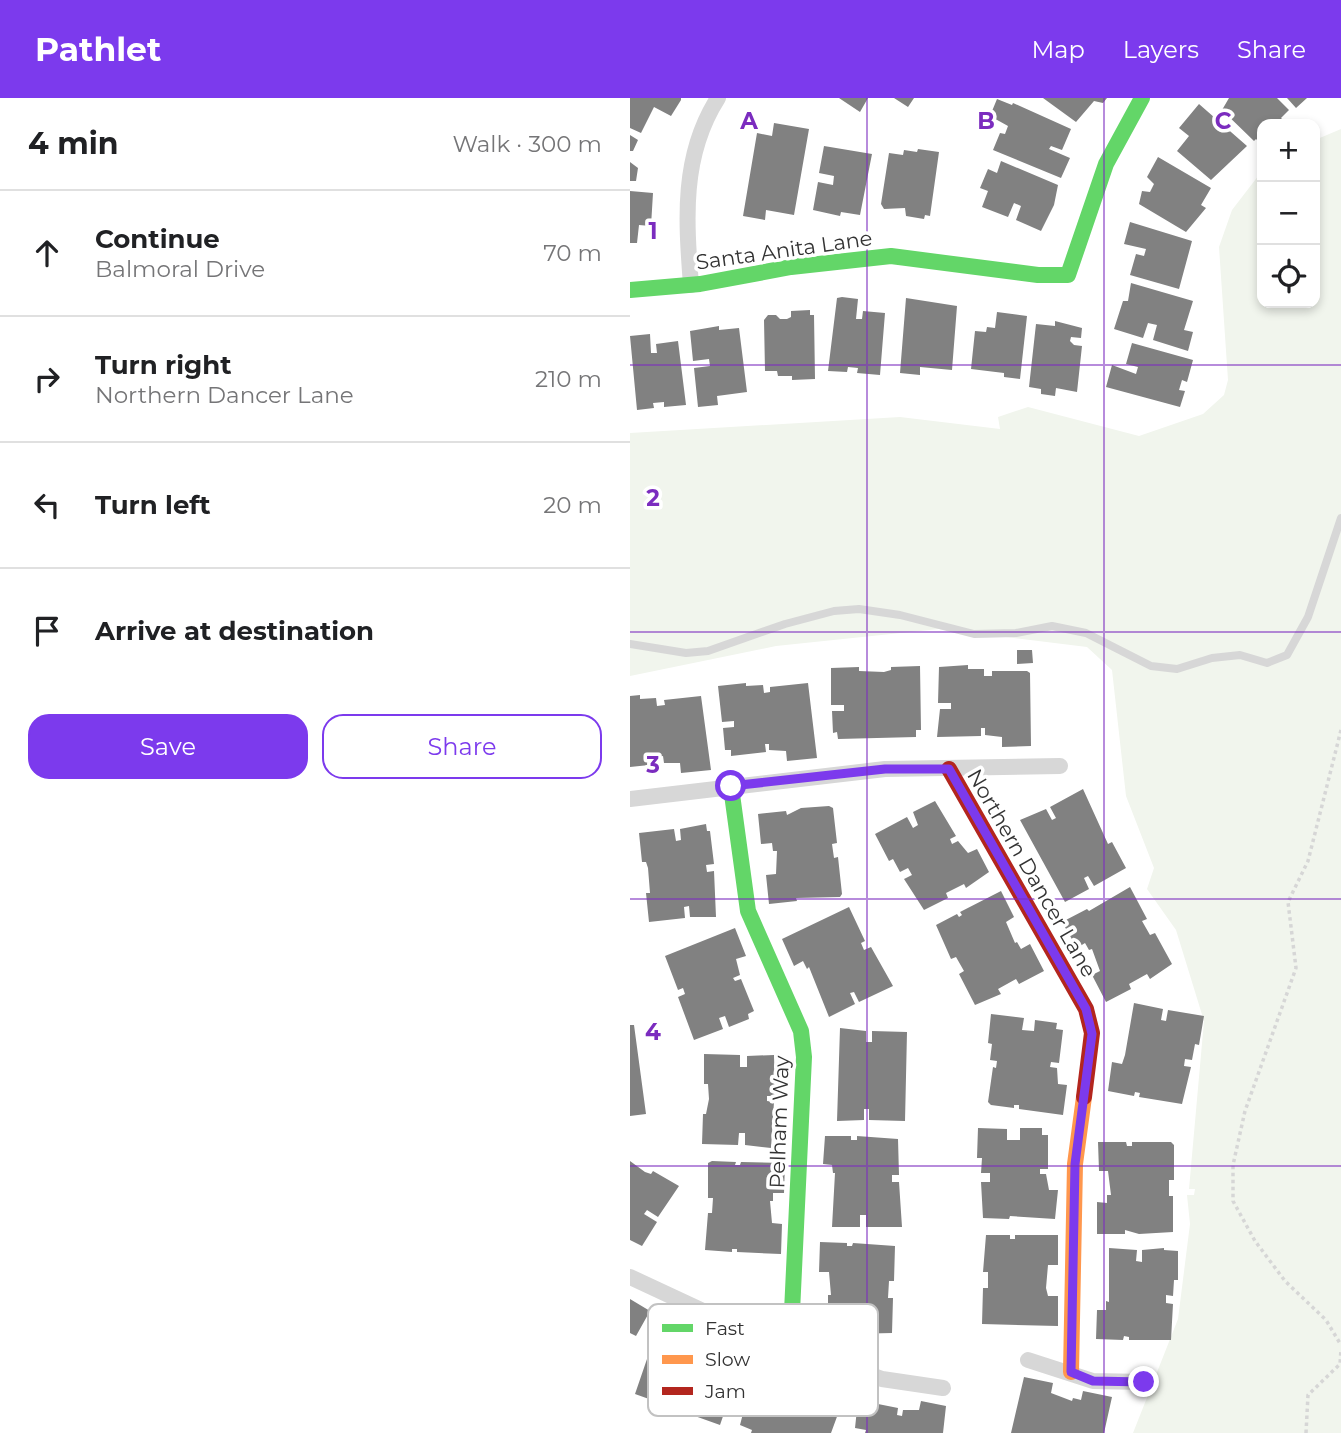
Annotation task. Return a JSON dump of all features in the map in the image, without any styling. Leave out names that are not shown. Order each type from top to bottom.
[{"type":"street","points":[[691,285],[685,212],[691,163],[693,151],[718,98]]},
{"type":"street","name":"Santa Anita Lane","points":[[630,290],[691,285],[791,267],[891,256],[1038,275],[1068,275],[1088,207],[1106,163],[1142,98]]},
{"type":"street","points":[[630,799],[885,769],[1060,766]]},
{"type":"street","name":"Northern Dancer Lane","points":[[949,769],[1086,1009],[1092,1034],[1075,1164],[1071,1372]]},
{"type":"street","name":"Pelham Way","points":[[731,786],[748,911],[801,1031],[804,1057],[792,1304]]},
{"type":"street","points":[[630,1277],[688,1304]]},
{"type":"street","points":[[1028,1360],[1093,1381],[1144,1382]]},
{"type":"street","points":[[878,1378],[943,1388]]},
{"type":"lane","points":[[630,644],[686,653],[708,651],[785,624],[834,611],[859,609],[900,615],[974,634],[1016,633],[1052,626],[1086,633],[1151,666],[1177,669],[1212,658],[1240,655],[1267,663],[1287,655],[1308,617],[1341,518]]},
{"type":"path","points":[[1306,1433],[1308,1395],[1340,1364],[1341,1347],[1326,1320],[1285,1281],[1255,1241],[1233,1201],[1233,1165],[1245,1111],[1296,968],[1288,902],[1308,861],[1341,730]]},
{"type":"shaded area","points":[[1341,129],[1341,1433],[1133,1433],[1178,1319],[1190,1224],[1187,1195],[1194,1195],[1195,1189],[1189,1189],[1204,1021],[1176,930],[1147,889],[1154,868],[1126,796],[1112,670],[1087,647],[939,629],[776,646],[630,676],[630,433],[900,417],[1000,429],[998,417],[1028,407],[1139,436],[1203,414],[1224,395],[1228,380],[1219,247],[1232,210],[1257,178],[1257,308],[1320,308],[1320,138]]},
{"type":"building","points":[[630,98],[681,100],[671,116],[654,107],[641,133],[630,128]]},
{"type":"building","points":[[839,98],[868,98],[860,112]]},
{"type":"building","points":[[894,98],[914,98],[908,107]]},
{"type":"building","points":[[1043,98],[1107,98],[1103,103],[1094,101],[1076,122]]},
{"type":"building","points":[[1229,98],[1277,98],[1289,110],[1282,119],[1257,119],[1257,140],[1254,141],[1222,110]]},
{"type":"building","points":[[1287,98],[1307,98],[1296,108]]},
{"type":"building","points":[[997,99],[1012,105],[1013,103],[1071,129],[1062,150],[1051,146],[1049,149],[1070,158],[1061,178],[993,150],[1000,133],[1005,134],[1008,126],[990,116]]},
{"type":"building","points":[[1199,104],[1247,146],[1211,180],[1177,151],[1189,136],[1179,128]]},
{"type":"building","points":[[774,123],[809,129],[794,215],[766,210],[765,220],[743,216],[757,133],[772,136]]},
{"type":"building","points":[[630,135],[638,140],[633,151],[630,151]]},
{"type":"building","points":[[824,146],[872,154],[860,215],[841,212],[840,216],[813,210],[818,182],[833,185],[834,176],[819,173]]},
{"type":"building","points":[[918,149],[939,152],[930,216],[925,215],[924,219],[906,216],[905,208],[884,209],[881,204],[889,153],[903,155],[904,150],[917,152]]},
{"type":"building","points":[[1158,157],[1211,188],[1201,205],[1206,208],[1186,232],[1139,204],[1142,191],[1150,192],[1154,184],[1147,177]]},
{"type":"building","points":[[1001,161],[1058,185],[1054,205],[1041,231],[1016,220],[1021,206],[1014,203],[1008,217],[982,207],[988,191],[980,188],[988,169],[997,173]]},
{"type":"building","points":[[630,162],[638,168],[636,181],[630,181]]},
{"type":"building","points":[[630,191],[653,193],[651,226],[639,225],[637,243],[630,243]]},
{"type":"building","points":[[1130,222],[1192,241],[1179,289],[1130,275],[1136,254],[1144,256],[1146,249],[1124,244]]},
{"type":"building","points":[[1131,283],[1193,301],[1184,330],[1193,332],[1188,351],[1153,340],[1157,325],[1148,323],[1143,338],[1114,329],[1123,301],[1128,301]]},
{"type":"building","points":[[837,298],[858,299],[856,319],[862,319],[863,311],[885,313],[880,375],[857,373],[858,368],[848,367],[847,372],[828,371]]},
{"type":"building","points":[[906,298],[957,306],[952,370],[920,367],[920,375],[900,373]]},
{"type":"building","points":[[810,310],[810,315],[814,315],[815,379],[792,380],[792,376],[778,376],[777,371],[765,371],[764,320],[768,315],[787,319],[791,317],[791,311]]},
{"type":"building","points":[[997,312],[1027,316],[1020,379],[1004,377],[1004,373],[971,369],[975,331],[986,332],[987,327],[995,328]]},
{"type":"building","points":[[1055,321],[1082,328],[1081,338],[1071,337],[1070,341],[1074,345],[1082,346],[1077,392],[1056,388],[1055,396],[1041,394],[1041,389],[1029,387],[1036,324],[1055,326]]},
{"type":"building","points":[[719,326],[719,330],[739,328],[747,392],[717,396],[718,405],[698,407],[694,368],[710,366],[709,359],[693,361],[690,331]]},
{"type":"building","points":[[650,334],[651,353],[657,353],[656,344],[678,341],[686,405],[664,407],[664,402],[653,403],[654,408],[637,410],[630,336]]},
{"type":"building","points":[[1132,343],[1193,360],[1187,382],[1182,380],[1179,390],[1185,391],[1180,407],[1106,387],[1112,365],[1136,374],[1138,367],[1126,364]]},
{"type":"building","points":[[1017,650],[1032,650],[1033,663],[1017,664]]},
{"type":"building","points":[[968,665],[968,669],[984,669],[984,676],[992,676],[992,671],[1030,673],[1031,746],[1002,747],[1002,737],[985,735],[985,728],[981,728],[981,736],[937,737],[940,709],[951,709],[951,703],[938,703],[939,667]]},
{"type":"building","points":[[920,666],[921,730],[916,730],[916,737],[838,739],[837,732],[833,733],[832,711],[844,711],[844,705],[831,705],[831,668],[859,667],[859,671],[884,672],[891,670],[891,667]]},
{"type":"building","points":[[746,683],[746,686],[763,685],[764,693],[770,692],[770,687],[808,683],[817,758],[787,761],[786,751],[769,750],[769,744],[765,744],[766,752],[731,756],[731,750],[725,750],[723,728],[734,727],[734,721],[722,722],[718,686]]},
{"type":"building","points":[[640,695],[640,699],[656,698],[657,706],[665,705],[664,700],[701,696],[711,770],[681,773],[680,763],[664,763],[663,756],[658,757],[659,764],[630,767],[630,696]]},
{"type":"building","points":[[1083,789],[1108,844],[1112,842],[1126,868],[1094,886],[1088,876],[1084,878],[1089,889],[1065,902],[1020,820],[1046,809],[1052,820],[1056,818],[1050,807]]},
{"type":"building","points":[[935,801],[956,836],[950,839],[952,844],[958,841],[968,853],[977,849],[989,872],[966,888],[964,884],[946,893],[948,898],[924,910],[904,879],[912,875],[908,868],[900,872],[893,859],[889,861],[875,834],[907,817],[913,828],[918,825],[913,812]]},
{"type":"building","points":[[801,808],[833,808],[837,843],[832,844],[834,858],[838,857],[842,894],[840,897],[796,898],[797,901],[769,904],[766,875],[776,874],[777,851],[773,851],[772,843],[761,844],[758,814],[786,811],[787,815]]},
{"type":"building","points":[[706,824],[707,831],[710,831],[714,864],[706,865],[707,872],[714,871],[716,917],[690,917],[689,906],[684,907],[685,918],[649,922],[646,893],[650,893],[648,868],[646,862],[642,862],[639,833],[674,829],[676,841],[681,840],[680,829]]},
{"type":"building","points":[[1130,887],[1147,919],[1142,921],[1150,935],[1155,933],[1172,964],[1150,979],[1147,974],[1129,984],[1131,989],[1106,1002],[1092,975],[1100,971],[1092,949],[1089,950],[1085,943],[1077,948],[1062,922],[1087,909],[1089,911]]},
{"type":"building","points":[[1001,891],[1014,917],[1006,922],[1015,943],[1017,942],[1021,949],[1030,944],[1044,971],[1019,984],[1016,979],[998,989],[1001,994],[975,1005],[959,974],[964,971],[956,957],[951,959],[936,925],[957,914],[959,917],[962,915],[960,912]]},
{"type":"building","points":[[849,907],[865,941],[861,943],[864,950],[871,947],[893,986],[859,1002],[854,992],[850,993],[855,1004],[829,1017],[809,967],[807,969],[803,961],[794,966],[782,939]]},
{"type":"building","points":[[735,928],[746,956],[736,959],[740,975],[733,978],[735,981],[741,979],[754,1011],[748,1014],[749,1019],[729,1027],[725,1016],[719,1018],[723,1029],[694,1040],[678,997],[685,994],[683,988],[678,990],[665,956]]},
{"type":"building","points":[[1134,1003],[1163,1009],[1161,1020],[1166,1021],[1168,1010],[1204,1016],[1199,1045],[1195,1044],[1192,1060],[1185,1059],[1184,1066],[1191,1067],[1182,1104],[1139,1097],[1140,1093],[1135,1092],[1134,1096],[1108,1091],[1112,1062],[1122,1064],[1125,1055]]},
{"type":"building","points":[[991,1014],[1024,1018],[1022,1030],[1034,1031],[1035,1020],[1057,1023],[1056,1029],[1063,1030],[1059,1063],[1051,1062],[1050,1067],[1057,1068],[1058,1084],[1067,1085],[1063,1115],[1019,1109],[1019,1105],[1014,1105],[1014,1108],[991,1105],[988,1102],[993,1067],[996,1068],[997,1061],[990,1060],[992,1044],[988,1043]]},
{"type":"building","points":[[630,1025],[634,1025],[646,1114],[630,1116]]},
{"type":"building","points":[[840,1028],[866,1031],[866,1042],[872,1042],[872,1031],[907,1032],[905,1121],[869,1120],[869,1109],[864,1109],[864,1120],[837,1121]]},
{"type":"building","points":[[704,1054],[740,1055],[740,1067],[747,1067],[747,1056],[774,1055],[775,1096],[767,1096],[767,1101],[774,1102],[771,1148],[745,1145],[745,1133],[739,1133],[738,1145],[702,1144],[703,1114],[706,1114],[709,1099],[708,1084],[704,1084]]},
{"type":"building","points":[[978,1128],[1007,1129],[1007,1140],[1020,1140],[1020,1128],[1042,1128],[1042,1135],[1048,1135],[1048,1169],[1040,1169],[1040,1174],[1046,1174],[1049,1190],[1058,1190],[1055,1219],[1010,1216],[1009,1219],[983,1218],[981,1182],[990,1182],[990,1173],[981,1173],[982,1158],[977,1158]]},
{"type":"building","points":[[825,1136],[851,1136],[851,1140],[857,1140],[857,1136],[898,1139],[899,1175],[892,1175],[892,1182],[899,1182],[902,1227],[866,1227],[866,1215],[860,1215],[860,1227],[832,1227],[835,1173],[832,1165],[823,1164]]},
{"type":"building","points":[[1098,1142],[1126,1142],[1127,1146],[1132,1146],[1132,1142],[1171,1142],[1174,1145],[1174,1180],[1169,1180],[1169,1196],[1173,1196],[1173,1232],[1139,1234],[1125,1230],[1125,1234],[1097,1234],[1097,1202],[1107,1203],[1107,1195],[1111,1195],[1108,1171],[1099,1171]]},
{"type":"building","points":[[630,1161],[645,1172],[651,1174],[653,1171],[679,1186],[658,1217],[647,1210],[644,1214],[657,1222],[642,1246],[630,1240]]},
{"type":"building","points":[[736,1162],[735,1165],[740,1165],[741,1162],[785,1163],[784,1193],[773,1193],[773,1201],[770,1201],[772,1223],[782,1224],[781,1254],[737,1252],[737,1249],[732,1249],[732,1252],[705,1250],[708,1213],[712,1213],[713,1198],[708,1198],[708,1163]]},
{"type":"building","points":[[986,1235],[1010,1235],[1010,1239],[1015,1239],[1015,1235],[1058,1235],[1058,1265],[1048,1265],[1046,1288],[1048,1296],[1058,1296],[1058,1326],[982,1324],[983,1288],[988,1288],[988,1272],[983,1272]]},
{"type":"building","points":[[820,1242],[847,1243],[847,1246],[852,1246],[853,1243],[895,1246],[894,1281],[889,1281],[888,1298],[893,1298],[892,1333],[878,1333],[878,1304],[828,1304],[828,1295],[831,1295],[829,1272],[819,1272]]},
{"type":"building","points":[[1109,1248],[1137,1250],[1136,1261],[1142,1262],[1142,1250],[1164,1248],[1178,1251],[1178,1280],[1174,1280],[1173,1296],[1166,1295],[1166,1303],[1173,1304],[1171,1340],[1129,1340],[1129,1337],[1124,1336],[1123,1340],[1096,1339],[1097,1310],[1106,1310],[1106,1301],[1109,1302]]},
{"type":"building","points":[[630,1299],[648,1310],[648,1315],[636,1336],[630,1333]]},
{"type":"building","points":[[648,1359],[648,1399],[635,1394]]},
{"type":"building","points":[[1024,1377],[1053,1383],[1051,1393],[1072,1401],[1073,1398],[1081,1400],[1083,1391],[1112,1397],[1104,1433],[1011,1433]]},
{"type":"building","points":[[921,1401],[946,1406],[943,1433],[865,1433],[866,1430],[855,1428],[856,1416],[878,1416],[878,1404],[898,1408],[897,1415],[902,1416],[903,1410],[919,1410]]},
{"type":"building","points":[[695,1416],[723,1416],[720,1425]]},
{"type":"building","points":[[742,1416],[837,1416],[831,1433],[751,1433],[752,1430],[740,1425]]},
{"type":"traffic: fast","points":[[630,290],[700,284],[791,267],[891,256],[1038,275],[1068,275],[1106,164],[1142,98]]},
{"type":"traffic: fast","points":[[731,787],[748,911],[801,1031],[804,1057],[792,1304]]},
{"type":"traffic: slow","points":[[1071,1372],[1075,1164],[1084,1097]]},
{"type":"traffic: jam","points":[[949,769],[1086,1009],[1092,1033],[1084,1097]]},
{"type":"route","points":[[731,786],[885,769],[949,769],[1086,1009],[1092,1034],[1075,1164],[1071,1372],[1093,1381],[1144,1382]]}]
